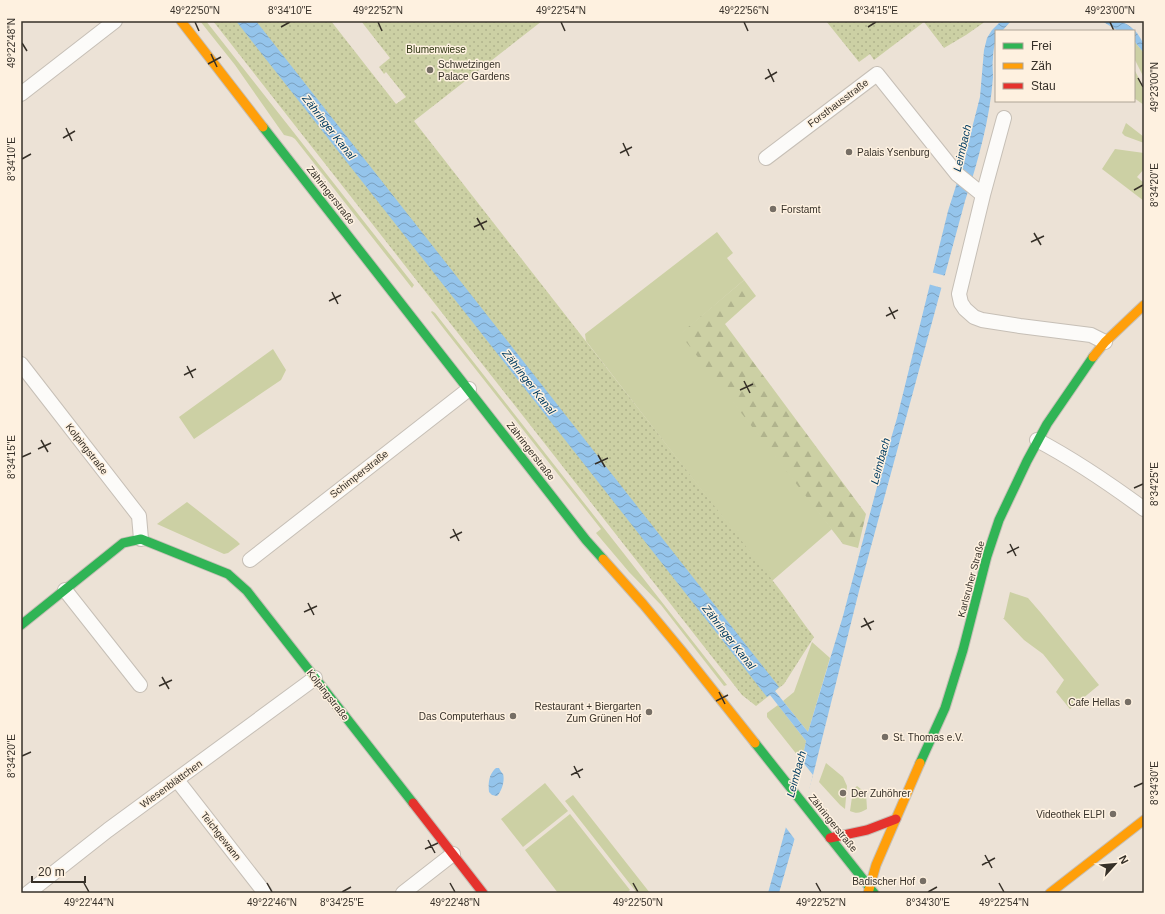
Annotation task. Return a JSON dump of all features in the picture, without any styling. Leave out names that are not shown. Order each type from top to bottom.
[{"type":"street","points":[[21,94],[115,21]]},
{"type":"street","name":"Zähringerstraße","points":[[181,21],[586,540],[648,610],[871,891]]},
{"type":"street","name":"Forsthausstraße","points":[[766,158],[876,74],[957,174],[983,195]]},
{"type":"street","points":[[1004,118],[983,195],[959,294],[961,304],[964,309],[974,317],[982,320],[1091,335],[1104,342]]},
{"type":"street","name":"Karlsruher Straße","points":[[871,891],[876,865],[949,695],[963,650],[987,556],[999,520],[1037,440],[1062,402],[1104,342],[1144,305]]},
{"type":"street","name":"Kolpingstraße","points":[[21,364],[139,516],[141,539],[228,574],[247,591],[483,893]]},
{"type":"street","name":"Schimperstraße","points":[[250,560],[468,389]]},
{"type":"street","points":[[1037,440],[1062,454],[1144,509]]},
{"type":"street","points":[[21,625],[123,544],[141,539]]},
{"type":"street","points":[[65,590],[140,685]]},
{"type":"street","name":"Wiesenblättchen","points":[[28,893],[108,830],[315,678]]},
{"type":"street","name":"Teichgewann","points":[[177,780],[266,893]]},
{"type":"street","points":[[830,838],[861,832],[896,819]]},
{"type":"street","points":[[1050,893],[1144,820]]},
{"type":"street","points":[[403,893],[453,854]]},
{"type":"green space","points":[[200,21],[206,21],[414,285],[412,288],[295,139],[284,135],[235,65]]},
{"type":"green space","name":"Blumenwiese","points":[[213,21],[331,21],[396,104],[406,97],[386,72],[384,74],[379,67],[390,58],[361,21],[542,21],[414,121],[780,590],[814,637],[784,684],[756,706],[742,695]]},
{"type":"green space","points":[[826,21],[986,21],[944,48],[924,22],[874,60],[870,54],[859,62]]},
{"type":"green space","points":[[1135,42],[1144,53],[1144,78],[1135,60]]},
{"type":"green space","points":[[1135,71],[1144,88],[1144,105],[1135,99]]},
{"type":"green space","points":[[1126,123],[1144,137],[1144,143],[1125,136],[1122,133]]},
{"type":"green space","points":[[1115,149],[1144,153],[1144,169],[1137,177],[1144,183],[1144,201],[1102,169]]},
{"type":"green space","points":[[717,232],[733,253],[727,258],[744,280],[681,334],[832,529],[772,581],[586,341],[585,334]]},
{"type":"green space","points":[[744,280],[756,296],[725,324],[866,514],[858,548],[843,544],[680,334]]},
{"type":"green space","points":[[432,311],[727,685],[724,686],[661,605],[629,572],[596,533],[601,529],[444,329],[431,312]]},
{"type":"green space","points":[[273,349],[286,370],[281,380],[194,439],[179,417]]},
{"type":"green space","points":[[187,502],[240,544],[228,553],[224,554],[157,524]]},
{"type":"green space","points":[[1010,592],[1028,598],[1099,685],[1070,709],[1056,692],[1064,680],[1043,654],[1024,640],[1003,618]]},
{"type":"green space","points":[[812,642],[830,658],[808,732],[783,701],[794,692]]},
{"type":"green space","points":[[778,705],[806,741],[802,761],[767,717],[767,713]]},
{"type":"green space","points":[[826,763],[843,777],[847,786],[845,809],[819,782]]},
{"type":"green space","points":[[545,783],[568,811],[523,847],[501,819]]},
{"type":"green space","points":[[857,786],[866,793],[867,809],[857,813],[850,811],[853,790]]},
{"type":"green space","points":[[573,795],[650,893],[637,893],[565,801]]},
{"type":"green space","points":[[570,814],[630,890],[626,893],[558,893],[525,850]]},
{"type":"water","name":"Zähringer Kanal","points":[[236,21],[256,21],[776,683],[779,687],[775,691],[808,732],[843,616],[878,483],[897,418],[948,211],[962,167],[980,97],[984,50],[987,38],[992,30],[1001,21],[1011,21],[1003,30],[995,30],[993,77],[983,140],[860,587],[813,775],[779,893],[768,893],[784,836],[806,741],[770,695],[767,697]]},
{"type":"water","points":[[1102,21],[1117,21],[1125,23],[1134,30],[1116,30]]},
{"type":"water","points":[[1135,31],[1142,41],[1144,53],[1135,42]]},
{"type":"water","points":[[496,768],[499,768],[504,776],[502,788],[497,796],[492,795],[489,792],[490,776]]},
{"type":"pier","points":[[931,272],[946,276],[942,288],[928,284]]},
{"type":"pier","points":[[802,761],[813,775],[796,841],[784,825]]},
{"type":"traffic: fast","points":[[263,127],[586,540],[603,559]]},
{"type":"traffic: fast","points":[[920,763],[945,708],[963,650],[987,556],[999,520],[1027,461],[1047,424],[1093,357]]},
{"type":"traffic: fast","points":[[21,625],[123,543],[141,539],[228,574],[247,591],[413,803]]},
{"type":"traffic: fast","points":[[755,743],[874,893]]},
{"type":"traffic: slow","points":[[181,21],[263,127]]},
{"type":"traffic: slow","points":[[1093,357],[1105,342],[1144,305]]},
{"type":"traffic: slow","points":[[603,559],[682,651],[755,743]]},
{"type":"traffic: slow","points":[[868,893],[876,865],[920,763]]},
{"type":"traffic: slow","points":[[1050,893],[1144,820]]},
{"type":"traffic: jam","points":[[413,803],[483,893]]},
{"type":"traffic: jam","points":[[830,838],[867,830],[896,819]]},
{"type":"place","name":"Schwetzingen Palace Gardens","points":[[430,70]]},
{"type":"place","name":"Palais Ysenburg","points":[[849,152]]},
{"type":"place","name":"Forstamt","points":[[773,209]]},
{"type":"place","name":"Cafe Hellas","points":[[1128,702]]},
{"type":"place","name":"Restaurant + Biergarten Zum Grünen Hof","points":[[649,712]]},
{"type":"place","name":"Das Computerhaus","points":[[513,716]]},
{"type":"place","name":"St. Thomas e.V.","points":[[885,737]]},
{"type":"place","name":"Der Zuhöhrer","points":[[843,793]]},
{"type":"place","name":"Videothek ELPI","points":[[1113,814]]},
{"type":"place","name":"Badischer Hof","points":[[923,881]]},
{"type":"water label","name":"Leimbach","points":[[962,148]]},
{"type":"water label","name":"Leimbach","points":[[880,461]]},
{"type":"water label","name":"Leimbach","points":[[796,774]]}]
